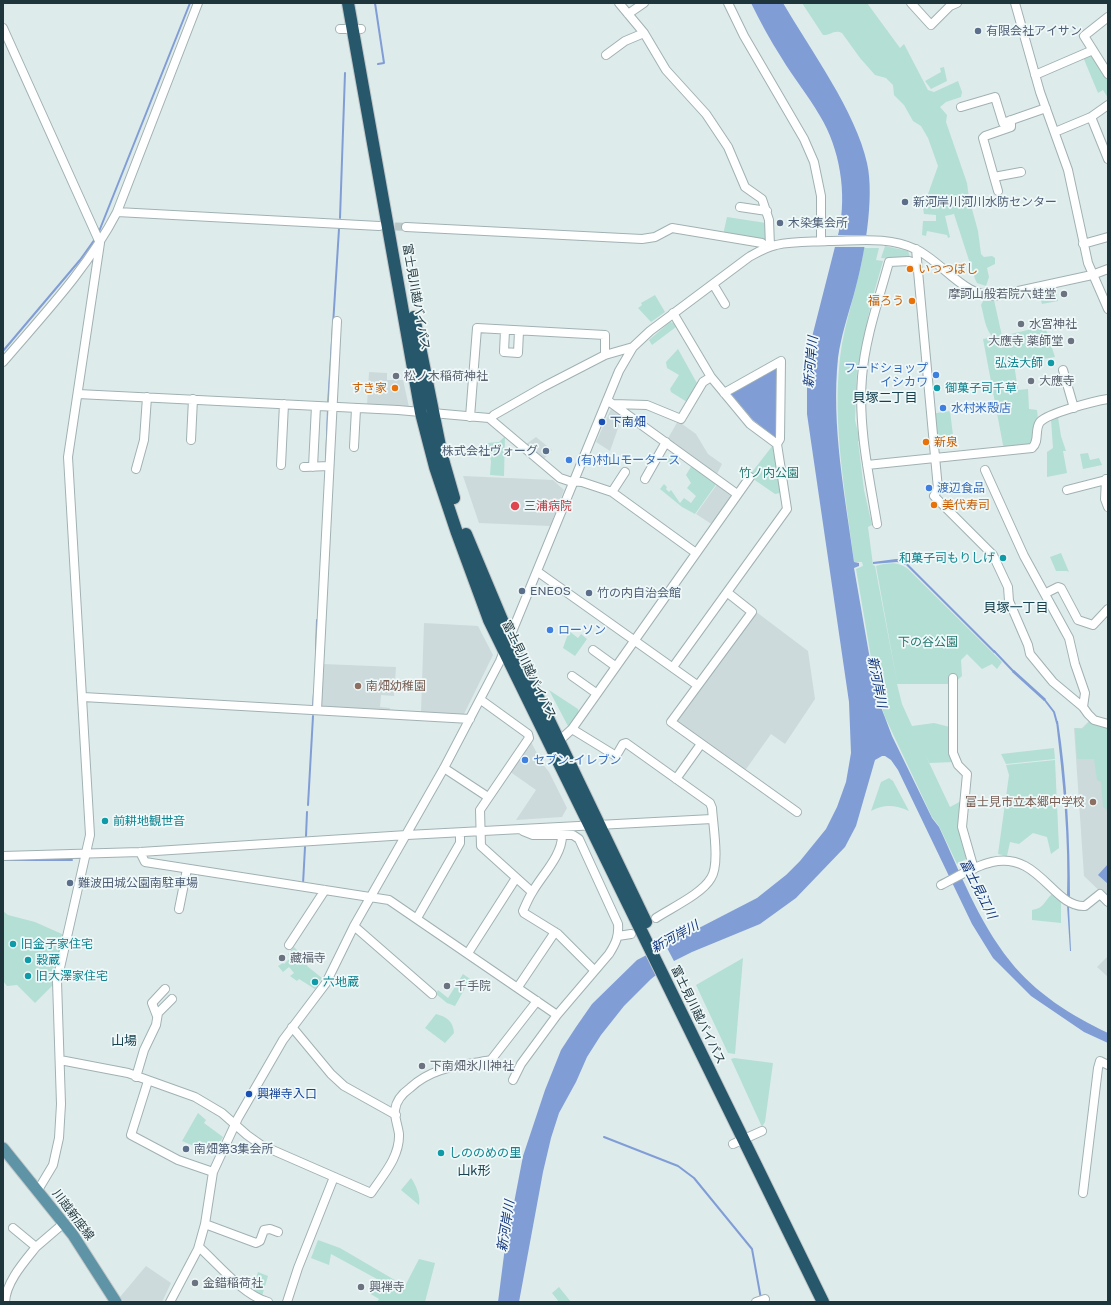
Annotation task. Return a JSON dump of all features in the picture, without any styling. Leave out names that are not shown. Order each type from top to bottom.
[{"type":"highway","name":"富士見川越バイパス","points":[[348,3],[357,29]]},
{"type":"highway","name":"富士見川越バイパス","points":[[356,3],[357,29],[427,413],[434,462],[457,533],[484,606],[504,651],[595,825],[747,1137],[823,1302]]},
{"type":"highway","name":"富士見川越バイパス","points":[[427,413],[442,456],[462,523],[510,640],[560,741],[595,825]]},
{"type":"highway","name":"富士見川越バイパス","points":[[747,1137],[832,1302]]},
{"type":"main road","name":"川越新座線","points":[[3,1148],[64,1223],[116,1302]]},
{"type":"street","points":[[3,362],[57,299],[100,243],[117,212],[198,3]]},
{"type":"street","points":[[619,3],[644,33],[666,70],[706,114],[728,147],[745,187],[760,196],[767,211],[770,225],[769,247]]},
{"type":"street","points":[[628,14],[644,3]]},
{"type":"street","points":[[728,3],[744,36],[810,152],[817,172],[821,196],[822,239]]},
{"type":"street","points":[[911,3],[931,25],[952,4]]},
{"type":"street","points":[[1015,3],[1035,75],[1068,170],[1083,244],[1092,275],[1108,306]]},
{"type":"street","points":[[1108,17],[1084,36],[1108,74]]},
{"type":"street","points":[[3,28],[100,243],[68,456],[90,835],[84,854],[57,981],[61,1104],[56,1156],[38,1190]]},
{"type":"street","points":[[340,29],[357,29]]},
{"type":"street","points":[[606,55],[625,41],[644,33]]},
{"type":"street","points":[[1035,75],[1093,50]]},
{"type":"street","points":[[961,107],[992,96],[995,97],[1003,123],[1046,108]]},
{"type":"street","points":[[1055,132],[1091,117],[1108,104]]},
{"type":"street","points":[[1091,117],[1108,159]]},
{"type":"street","points":[[998,191],[983,138],[1011,127],[1011,120]]},
{"type":"street","points":[[994,177],[1021,172]]},
{"type":"street","points":[[740,207],[767,211]]},
{"type":"street","points":[[117,212],[379,226]]},
{"type":"street","points":[[406,227],[642,239],[654,237],[672,228],[762,243],[769,247]]},
{"type":"street","points":[[1083,244],[1108,236]]},
{"type":"street","points":[[170,1302],[199,1247],[205,1224],[213,1172],[235,1125],[276,1052],[292,1027],[326,984],[354,926],[407,835],[481,700],[510,640],[574,481],[610,402],[623,362],[633,347],[673,313],[749,257],[769,247],[783,243],[822,239],[896,242],[916,249],[933,260],[968,288],[988,296],[1000,295],[1092,275],[1108,268]]},
{"type":"street","points":[[916,249],[938,489],[934,496],[993,555],[1008,587],[1009,601],[1028,645],[1030,654],[1053,682],[1083,707],[1094,720],[1108,724]]},
{"type":"street","points":[[877,524],[862,421],[862,377],[876,308],[889,262],[909,261],[917,264]]},
{"type":"street","points":[[713,284],[725,304]]},
{"type":"street","points":[[673,313],[711,377],[750,424],[777,444]]},
{"type":"street","points":[[317,710],[329,407],[337,321]]},
{"type":"street","points":[[470,417],[477,328],[605,335],[604,355]]},
{"type":"street","points":[[505,330],[504,352],[518,353],[519,331]]},
{"type":"street","points":[[491,418],[543,387],[604,355],[633,347]]},
{"type":"street","points":[[673,667],[786,512],[777,444],[780,439],[781,361],[724,393]]},
{"type":"street","points":[[1063,370],[1074,408]]},
{"type":"street","points":[[610,402],[648,405],[681,419],[703,382],[711,377]]},
{"type":"street","points":[[78,394],[398,410],[491,418],[560,478],[582,482],[612,492],[696,553]]},
{"type":"street","points":[[136,469],[144,440],[147,397]]},
{"type":"street","points":[[191,440],[192,399]]},
{"type":"street","points":[[868,465],[1032,448],[1036,442],[1038,426],[1041,421],[1074,408],[1108,399]]},
{"type":"street","points":[[610,402],[738,494]]},
{"type":"street","points":[[281,465],[284,404]]},
{"type":"street","points":[[316,406],[308,467],[327,466]]},
{"type":"street","points":[[354,447],[356,409]]},
{"type":"street","points":[[645,479],[666,442]]},
{"type":"street","points":[[985,470],[1034,575],[1046,593],[1069,638],[1074,664],[1084,693],[1083,707]]},
{"type":"street","points":[[612,492],[625,472]]},
{"type":"street","points":[[560,741],[572,729],[634,639],[750,477]]},
{"type":"street","points":[[1067,490],[1107,480],[1105,499],[1108,507]]},
{"type":"street","points":[[538,572],[697,685]]},
{"type":"street","points":[[1046,593],[1058,587],[1061,588],[1078,620],[1093,625],[1108,609]]},
{"type":"street","points":[[728,593],[752,612],[671,722],[797,812]]},
{"type":"street","points":[[593,650],[615,666]]},
{"type":"street","points":[[572,676],[596,693]]},
{"type":"street","points":[[953,678],[953,753],[958,765],[967,774],[962,827],[972,870]]},
{"type":"street","points":[[83,698],[470,719]]},
{"type":"street","points":[[481,700],[528,734],[529,738],[480,810],[482,848],[532,892]]},
{"type":"street","points":[[572,729],[616,756],[623,744],[626,743],[710,803],[715,861],[714,872],[711,879],[703,887],[656,918]]},
{"type":"street","points":[[676,779],[701,744]]},
{"type":"street","points":[[444,768],[488,797]]},
{"type":"street","points":[[3,856],[140,852],[407,835],[712,819]]},
{"type":"street","points":[[513,1080],[521,1064],[557,1015],[594,970],[610,954],[618,936],[618,924],[580,839],[573,835],[533,835],[519,830]]},
{"type":"street","points":[[416,918],[460,843],[460,833]]},
{"type":"street","points":[[562,836],[562,843],[553,860],[532,892],[523,911],[554,932],[594,970]]},
{"type":"street","points":[[140,852],[145,862],[372,896],[389,900],[557,1015]]},
{"type":"street","points":[[941,885],[992,862],[1004,861],[1018,864],[1033,870],[1063,899],[1074,905],[1085,906],[1100,894],[1108,902]]},
{"type":"street","points":[[180,909],[187,869]]},
{"type":"street","points":[[468,953],[516,878]]},
{"type":"street","points":[[289,945],[325,890]]},
{"type":"street","points":[[354,926],[432,994]]},
{"type":"street","points":[[518,987],[554,932]]},
{"type":"street","points":[[618,936],[631,934]]},
{"type":"street","points":[[157,1016],[152,1003],[165,988]]},
{"type":"street","points":[[136,1077],[144,1050],[156,1024],[157,1016],[160,1010],[172,999]]},
{"type":"street","points":[[60,1060],[112,1069],[195,1096],[213,1107],[261,1145],[371,1193],[394,1160],[399,1136],[394,1111],[401,1096],[420,1078],[440,1069],[491,1060],[537,1001]]},
{"type":"street","points":[[292,1027],[330,1074],[344,1086],[396,1115]]},
{"type":"street","points":[[1083,1193],[1098,1068],[1100,1061],[1108,1065]]},
{"type":"street","points":[[148,1081],[131,1135],[178,1160],[213,1172]]},
{"type":"street","points":[[287,1302],[298,1268],[334,1177]]},
{"type":"street","points":[[5,1302],[8,1288],[20,1268],[36,1247],[64,1223]]},
{"type":"street","points":[[205,1224],[256,1244],[260,1242],[264,1230],[270,1229],[278,1232]]},
{"type":"street","points":[[13,1228],[36,1247]]},
{"type":"street","points":[[199,1247],[246,1290],[257,1298],[268,1302]]},
{"type":"shaded area","points":[[369,372],[387,373],[387,380],[403,380],[409,407],[367,405]]},
{"type":"shaded area","points":[[612,407],[623,414],[610,451],[596,442]]},
{"type":"shaded area","points":[[678,421],[696,434],[708,454],[722,464],[716,476],[667,440]]},
{"type":"shaded area","points":[[536,437],[552,450],[543,460],[525,445]]},
{"type":"shaded area","name":"三浦病院","points":[[463,476],[553,480],[564,490],[550,526],[479,523]]},
{"type":"shaded area","points":[[718,483],[734,495],[713,525],[696,514]]},
{"type":"shaded area","points":[[755,611],[808,651],[815,699],[785,744],[771,734],[744,772],[677,723],[677,718]]},
{"type":"shaded area","points":[[424,623],[478,626],[493,655],[464,714],[421,712]]},
{"type":"shaded area","name":"南畑幼稚園","points":[[323,664],[396,667],[394,696],[381,695],[380,707],[390,708],[389,712],[320,707]]},
{"type":"shaded area","name":"富士見市立本郷中学校","points":[[1089,721],[1108,728],[1108,899],[1084,876],[1074,728],[1082,728]]},
{"type":"shaded area","points":[[530,740],[542,763],[549,772],[567,808],[562,817],[516,820],[536,790],[509,771]]},
{"type":"shaded area","points":[[1108,956],[1108,977],[1097,967]]},
{"type":"shaded area","points":[[146,1266],[171,1283],[162,1302],[124,1302],[120,1297]]},
{"type":"green space","points":[[802,3],[867,3],[900,48],[904,44],[928,90],[934,92],[958,81],[962,92],[961,97],[946,102],[940,107],[947,115],[946,122],[967,183],[969,198],[978,231],[981,254],[984,257],[992,256],[995,258],[995,264],[987,268],[989,277],[986,286],[977,283],[975,279],[954,214],[945,216],[950,237],[948,238],[947,235],[927,231],[926,236],[922,235],[923,221],[936,221],[936,215],[924,214],[923,208],[938,166],[928,138],[921,126],[913,121],[904,105],[894,95],[893,85],[886,78],[875,75],[860,58],[842,33],[834,32],[828,35],[823,35]]},
{"type":"green space","points":[[1090,54],[1093,55],[1108,78],[1108,98],[1103,90],[1098,93],[1083,57]]},
{"type":"green space","points":[[944,67],[947,81],[931,89],[925,81],[941,72],[940,68]]},
{"type":"green space","points":[[727,217],[766,223],[766,236],[764,241],[723,235]]},
{"type":"green space","points":[[885,246],[908,251],[911,260],[881,258]]},
{"type":"green space","name":"下の谷公園","points":[[864,248],[879,248],[876,260],[883,261],[871,303],[857,371],[855,420],[860,441],[858,441],[864,490],[872,525],[868,527],[873,565],[875,566],[897,682],[876,566],[885,564],[892,563],[904,566],[908,569],[1002,662],[997,669],[992,664],[982,669],[967,654],[961,660],[962,676],[953,684],[897,684],[902,704],[912,726],[934,723],[950,727],[954,762],[929,763],[950,807],[963,800],[968,858],[957,864],[939,826],[932,817],[885,717],[877,693],[856,569],[863,566],[862,562],[854,562],[841,460],[838,384],[842,344],[859,276]]},
{"type":"green space","points":[[1055,287],[1058,301],[1042,304],[1039,294],[1041,290]]},
{"type":"green space","points":[[655,295],[665,312],[651,322],[638,308],[642,305],[641,303]]},
{"type":"green space","points":[[984,299],[994,300],[1002,336],[1045,326],[1055,357],[1014,364],[1018,390],[1028,389],[1029,409],[1037,410],[1038,419],[1034,437],[1030,445],[1005,447],[1003,445],[983,339],[993,337],[986,326],[981,305]]},
{"type":"green space","points":[[670,322],[674,323],[676,327],[652,345],[649,340]]},
{"type":"green space","points":[[678,349],[698,385],[687,402],[671,392],[670,389],[679,375],[667,368],[666,362]]},
{"type":"green space","points":[[950,411],[953,435],[932,437],[930,414]]},
{"type":"green space","points":[[1058,417],[1061,436],[1066,451],[1063,451],[1067,473],[1047,477],[1047,452],[1053,448],[1051,420]]},
{"type":"green space","points":[[505,436],[504,476],[490,475],[491,461],[487,443],[499,442]]},
{"type":"green space","name":"竹ノ内公園","points":[[773,445],[779,450],[785,492],[775,494],[749,476]]},
{"type":"green space","points":[[673,451],[680,456],[672,466],[667,462]]},
{"type":"green space","points":[[1088,453],[1090,460],[1099,458],[1102,465],[1083,469],[1080,454]]},
{"type":"green space","points":[[692,465],[717,483],[695,514],[682,507],[660,489],[664,484],[667,487],[666,489],[669,492],[671,490],[680,503],[684,498],[691,503],[696,496],[687,488],[691,483],[686,475]]},
{"type":"green space","points":[[1061,553],[1069,572],[1056,571],[1050,557]]},
{"type":"green space","points":[[569,631],[578,638],[581,634],[587,639],[575,656],[563,648]]},
{"type":"green space","points":[[549,690],[578,709],[579,713],[569,728]]},
{"type":"green space","points":[[1089,722],[1108,728],[1108,811],[1103,807],[1101,782],[1097,780],[1094,759],[1077,759],[1075,728],[1082,729]]},
{"type":"green space","points":[[1054,748],[1055,759],[1006,764],[1001,754]]},
{"type":"green space","points":[[1055,760],[1059,848],[1051,854],[1047,837],[1033,833],[1019,844],[1010,842],[1007,856],[998,854],[1009,775],[1006,765]]},
{"type":"green space","points":[[889,778],[893,781],[909,811],[899,807],[885,806],[871,811],[881,782]]},
{"type":"green space","points":[[1053,893],[1061,901],[1061,923],[1032,920],[1032,910],[1040,908]]},
{"type":"green space","points":[[3,911],[8,915],[35,922],[62,934],[63,937],[54,984],[35,1003],[17,985],[7,986],[3,981]]},
{"type":"green space","points":[[294,947],[309,962],[307,966],[322,978],[315,989],[299,979],[297,981],[290,976],[294,973],[289,967],[283,972],[278,966],[283,963],[284,964],[291,957],[288,954]]},
{"type":"green space","points":[[743,958],[735,1054],[728,1053],[696,985]]},
{"type":"green space","points":[[463,974],[470,979],[455,1006],[447,1003],[436,994],[438,990],[448,998]]},
{"type":"green space","points":[[436,1014],[449,1020],[452,1025],[454,1033],[445,1043],[425,1028]]},
{"type":"green space","points":[[734,1058],[773,1063],[765,1122],[762,1127],[731,1059]]},
{"type":"green space","points":[[198,1113],[206,1120],[204,1123],[223,1137],[213,1154],[182,1141]]},
{"type":"green space","points":[[411,1178],[418,1191],[419,1205],[401,1190]]},
{"type":"green space","points":[[318,1240],[340,1248],[405,1286],[419,1259],[435,1263],[425,1302],[377,1302],[379,1299],[369,1293],[377,1279],[331,1254],[329,1265],[311,1258]]},
{"type":"green space","points":[[258,1272],[268,1276],[262,1296],[252,1291]]},
{"type":"green space","points":[[559,1287],[571,1302],[559,1302],[552,1293]]},
{"type":"water","name":"新河岸川","points":[[751,3],[783,3],[819,60],[843,102],[861,143],[867,163],[870,193],[865,246],[858,280],[839,350],[836,384],[836,409],[843,486],[854,562],[859,563],[859,566],[854,568],[876,694],[892,736],[932,818],[939,827],[962,879],[988,930],[1020,973],[1055,1003],[1108,1033],[1108,1043],[1084,1032],[1031,996],[993,958],[972,924],[898,770],[891,760],[885,756],[882,756],[875,760],[856,826],[845,847],[796,898],[760,924],[674,961],[651,979],[624,1006],[601,1035],[587,1057],[576,1082],[559,1113],[551,1138],[543,1172],[519,1302],[498,1302],[504,1255],[523,1156],[545,1090],[561,1050],[576,1027],[592,1004],[637,960],[757,898],[786,875],[800,861],[826,829],[837,807],[846,782],[851,753],[849,702],[807,414],[807,371],[811,341],[839,231],[842,187],[837,157],[827,129],[815,108],[777,51]]},
{"type":"water","points":[[777,365],[776,438],[753,420],[731,394],[731,391]]},
{"type":"water","points":[[902,559],[907,563],[996,652],[994,653],[906,565],[897,562],[873,564],[873,562]]},
{"type":"water","points":[[1014,670],[1046,699],[1044,701],[1012,672]]},
{"type":"water","points":[[1056,721],[1058,721],[1066,788],[1069,833],[1070,900],[1067,898],[1065,810]]},
{"type":"water","points":[[1108,864],[1108,884],[1098,875]]},
{"type":"water","points":[[1067,905],[1069,907],[1071,951],[1070,951]]},
{"type":"pier","points":[[835,235],[867,235],[866,247],[831,247]]},
{"type":"pier","points":[[665,944],[675,963],[657,977],[645,952]]},
{"type":"waterway","points":[[98,234],[190,3]]},
{"type":"waterway","points":[[375,3],[384,63],[378,64]]},
{"type":"waterway","points":[[340,218],[345,73]]},
{"type":"waterway","points":[[328,405],[339,229]]},
{"type":"waterway","points":[[3,351],[80,260],[95,239]]},
{"type":"waterway","points":[[326,463],[328,409]]},
{"type":"waterway","points":[[316,650],[317,620]]},
{"type":"waterway","points":[[994,651],[1014,672]]},
{"type":"waterway","points":[[313,707],[314,693]]},
{"type":"waterway","points":[[1044,699],[1054,712],[1057,723]]},
{"type":"waterway","points":[[308,805],[313,716]]},
{"type":"waterway","points":[[306,836],[307,812]]},
{"type":"waterway","points":[[303,884],[305,847]]},
{"type":"waterway","points":[[3,860],[72,860]]},
{"type":"waterway","points":[[604,1137],[678,1166],[694,1178],[752,1249],[761,1299]]},
{"type":"tunnel","points":[[383,226],[406,227]]},
{"type":"place","name":"有限会社アイサン","points":[[978,31]]},
{"type":"place","name":"新河岸川河川水防センター","points":[[905,202]]},
{"type":"place","name":"木染集会所","points":[[780,223]]},
{"type":"place","name":"いつつぼし","points":[[910,269]]},
{"type":"place","name":"摩訶山般若院六蛙堂","points":[[1064,294]]},
{"type":"place","name":"福ろう","points":[[912,301]]},
{"type":"place","name":"水宮神社","points":[[1021,324]]},
{"type":"place","name":"大應寺 薬師堂","points":[[1071,341]]},
{"type":"place","name":"弘法大師","points":[[1051,363]]},
{"type":"place","name":"フードショップ イシカワ","points":[[936,375]]},
{"type":"place","name":"松ノ木稲荷神社","points":[[396,376]]},
{"type":"place","name":"大應寺","points":[[1031,381]]},
{"type":"place","name":"すき家","points":[[395,388]]},
{"type":"place","name":"御菓子司千草","points":[[937,388]]},
{"type":"place","name":"水村米殻店","points":[[943,408]]},
{"type":"place","name":"下南畑","points":[[602,422]]},
{"type":"place","name":"新泉","points":[[926,442]]},
{"type":"place","name":"株式会社ヴォーグ","points":[[546,451]]},
{"type":"place","name":"(有)村山モータース","points":[[569,460]]},
{"type":"place","name":"渡辺食品","points":[[929,488]]},
{"type":"place","name":"美代寿司","points":[[934,505]]},
{"type":"place","name":"三浦病院","points":[[515,506]]},
{"type":"place","name":"和菓子司もりしげ","points":[[1003,558]]},
{"type":"place","name":"ENEOS","points":[[522,591]]},
{"type":"place","name":"竹の内自治会館","points":[[589,593]]},
{"type":"place","name":"ローソン","points":[[550,630]]},
{"type":"place","name":"南畑幼稚園","points":[[358,686]]},
{"type":"place","name":"セブン-イレブン","points":[[525,760]]},
{"type":"place","name":"富士見市立本郷中学校","points":[[1093,802]]},
{"type":"place","name":"前耕地観世音","points":[[105,821]]},
{"type":"place","name":"難波田城公園南駐車場","points":[[70,883]]},
{"type":"place","name":"旧金子家住宅","points":[[13,944]]},
{"type":"place","name":"藏福寺","points":[[282,958]]},
{"type":"place","name":"穀蔵","points":[[28,960]]},
{"type":"place","name":"旧大澤家住宅","points":[[28,976]]},
{"type":"place","name":"六地蔵","points":[[315,982]]},
{"type":"place","name":"千手院","points":[[447,986]]},
{"type":"place","name":"下南畑氷川神社","points":[[422,1066]]},
{"type":"place","name":"興禅寺入口","points":[[249,1094]]},
{"type":"place","name":"南畑第3集会所","points":[[186,1149]]},
{"type":"place","name":"しののめの里","points":[[441,1153]]},
{"type":"place","name":"金錯稲荷社","points":[[195,1283]]},
{"type":"place","name":"興禅寺","points":[[361,1287]]},
{"type":"district","name":"貝塚二丁目","points":[[885,398]]},
{"type":"district","name":"貝塚一丁目","points":[[1016,608]]},
{"type":"district","name":"山場","points":[[124,1041]]},
{"type":"district","name":"山k形","points":[[474,1171]]},
{"type":"water label","name":"富士見江川","points":[[978,889]]}]
